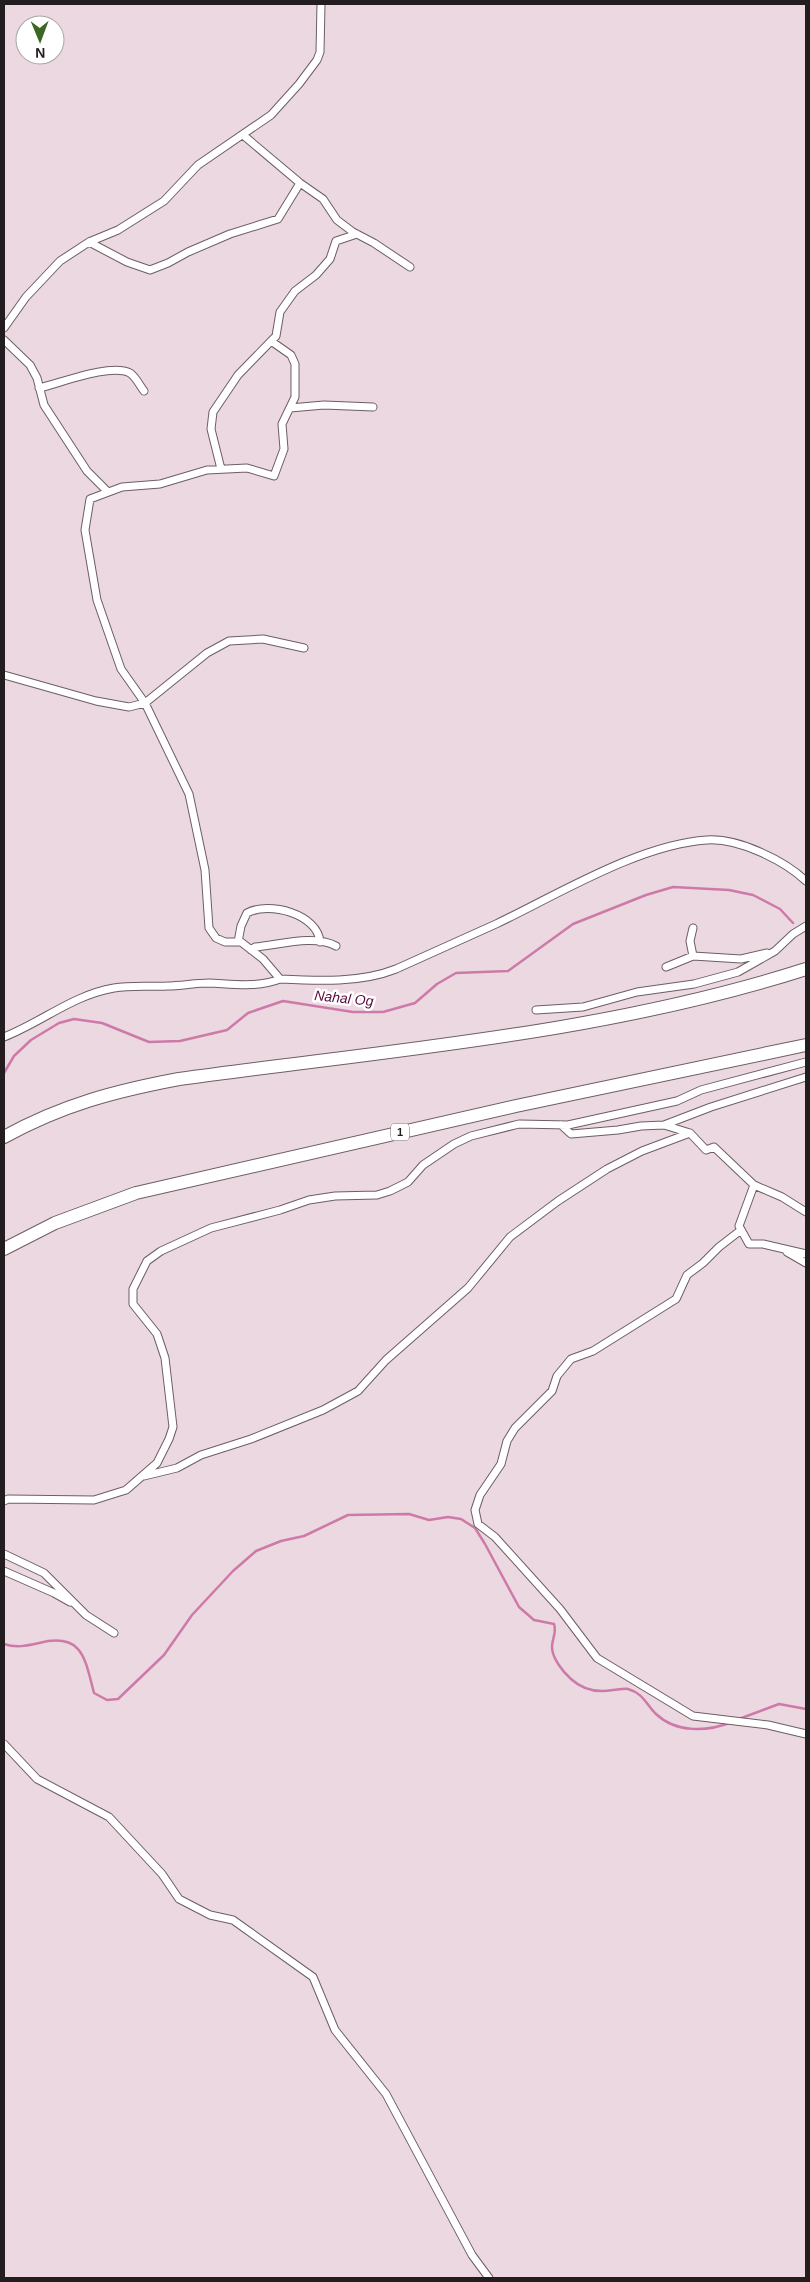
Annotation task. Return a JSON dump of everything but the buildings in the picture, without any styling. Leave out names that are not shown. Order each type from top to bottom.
[{"type":"highway","points":[[4,1137],[75,1104],[137,1087],[188,1078],[600,1021],[713,996],[806,969]]},
{"type":"highway","name":"1","points":[[4,1249],[55,1223],[136,1193],[545,1100],[806,1045]]},
{"type":"street","points":[[4,328],[26,298],[60,261],[89,242],[118,230],[164,201],[198,165],[271,114],[299,84],[317,60],[320,52],[321,4]]},
{"type":"street","points":[[243,135],[300,183],[323,199],[337,220],[402,263],[410,266]]},
{"type":"street","points":[[89,242],[126,262],[150,270],[168,264],[188,252],[230,234],[278,219],[300,183]]},
{"type":"street","points":[[221,469],[211,428],[213,412],[238,375],[276,336],[280,312],[295,291],[316,275],[330,259],[336,241],[357,234]]},
{"type":"street","points":[[4,340],[30,365],[37,378],[44,405],[93,478],[100,482],[108,492]]},
{"type":"street","points":[[271,341],[291,355],[295,364],[295,398],[282,424],[284,449],[274,476],[247,468],[221,469],[207,470],[160,484],[122,486],[90,499],[85,530],[97,600],[121,668],[145,703],[189,794],[205,870],[209,928],[216,938],[225,942],[241,942],[280,979]]},
{"type":"street","points":[[39,388],[100,372],[122,370],[132,374],[144,391]]},
{"type":"street","points":[[290,408],[324,405],[373,408]]},
{"type":"street","points":[[4,675],[115,706],[129,707],[145,703],[207,653],[229,641],[264,639],[304,648]]},
{"type":"street","points":[[4,1037],[23,1029],[75,1000],[100,991],[117,988],[207,983],[248,985],[271,983],[280,979],[308,980],[382,975],[496,924],[556,893],[630,860],[671,846],[707,840],[729,841],[764,855],[797,872],[806,881]]},
{"type":"street","points":[[238,942],[241,926],[247,914],[263,907],[297,915],[314,927],[320,935],[320,942]]},
{"type":"street","points":[[536,1010],[583,1007],[637,992],[694,984],[738,972],[775,951],[793,934],[806,926]]},
{"type":"street","points":[[693,928],[690,941],[693,956]]},
{"type":"street","points":[[251,950],[255,947],[298,942],[320,942],[336,946]]},
{"type":"street","points":[[666,967],[693,956],[741,959],[775,951]]},
{"type":"street","points":[[4,1501],[8,1499],[94,1500],[126,1490],[157,1463],[172,1427],[163,1348],[157,1334],[133,1304],[134,1289],[147,1261],[161,1251],[211,1228],[280,1210],[309,1200],[334,1196],[377,1195],[390,1192],[408,1182],[423,1165],[454,1144],[471,1136],[519,1124],[561,1125],[677,1101],[701,1090],[806,1062]]},
{"type":"street","points":[[561,1125],[571,1134],[664,1125],[711,1107],[806,1077]]},
{"type":"street","points":[[664,1125],[690,1133],[706,1150],[714,1147],[754,1185],[782,1197],[806,1212]]},
{"type":"street","points":[[143,1476],[176,1468],[201,1455],[252,1439],[323,1410],[358,1392],[386,1360],[468,1288],[510,1237],[558,1201],[607,1169],[642,1151],[690,1133]]},
{"type":"street","points":[[754,1185],[739,1226],[749,1244],[762,1244],[806,1254]]},
{"type":"street","points":[[741,1230],[719,1246],[703,1263],[687,1274],[676,1299],[593,1351],[571,1359],[556,1376],[552,1391],[515,1428],[507,1441],[502,1464],[480,1495],[475,1510],[478,1524],[495,1538],[560,1609],[597,1658],[693,1716],[768,1725],[806,1734]]},
{"type":"street","points":[[781,1249],[806,1263]]},
{"type":"street","points":[[4,1554],[44,1573],[86,1616],[114,1633]]},
{"type":"street","points":[[4,1571],[54,1593],[79,1608]]},
{"type":"street","points":[[4,1744],[37,1778],[109,1817],[162,1874],[179,1899],[210,1915],[233,1920],[313,1977],[335,2030],[386,2094],[472,2255],[489,2278]]},
{"type":"waterway","name":"Nahal Og","points":[[4,1073],[14,1056],[31,1040],[59,1023],[74,1019],[102,1023],[149,1042],[180,1041],[227,1030],[248,1013],[283,1001],[353,1012],[383,1012],[415,1003],[437,984],[456,973],[508,971],[573,924],[646,895],[673,887],[729,890],[753,895],[780,909],[793,923]]},
{"type":"waterway","points":[[4,1644],[21,1646],[65,1641],[80,1651],[88,1669],[94,1693],[107,1700],[118,1699],[164,1655],[192,1615],[233,1571],[256,1551],[281,1541],[304,1536],[348,1515],[409,1514],[429,1520],[448,1517],[461,1519],[475,1528],[519,1607],[534,1620],[554,1624],[552,1651],[561,1669],[576,1683],[596,1691],[625,1689],[633,1691],[641,1696],[656,1714],[673,1725],[682,1728],[712,1728],[732,1722]]},
{"type":"waterway","points":[[739,1719],[779,1704],[806,1709]]}]
